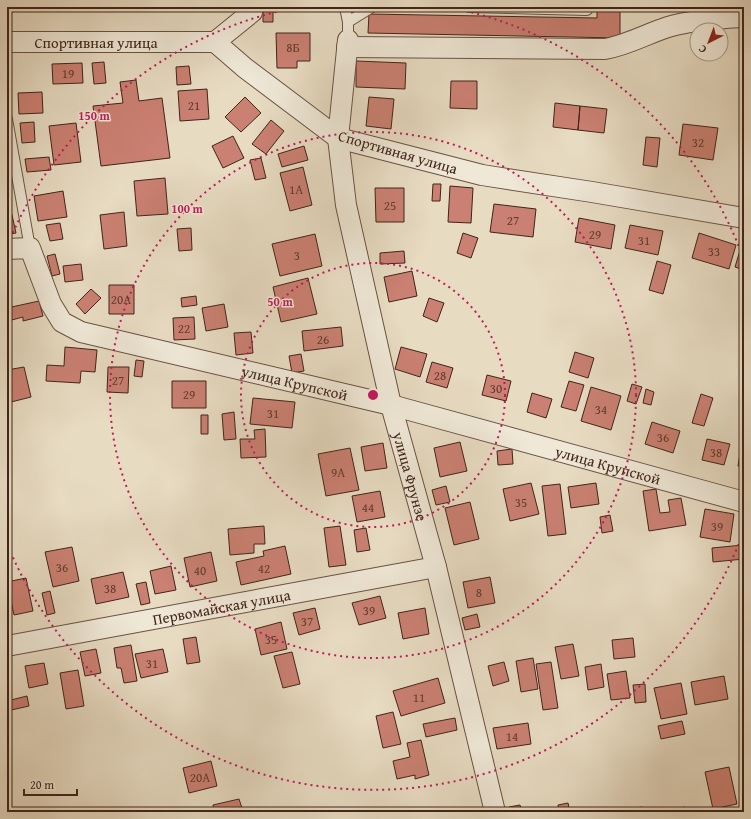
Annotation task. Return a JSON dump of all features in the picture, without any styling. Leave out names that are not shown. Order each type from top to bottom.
[{"type":"street","points":[[215,42],[252,12],[251,7]]},
{"type":"street","points":[[348,36],[605,49],[621,46],[669,26],[718,18],[744,17]]},
{"type":"street","name":"улица Фрунзе","points":[[348,36],[338,138],[346,205],[392,405],[436,567],[495,812]]},
{"type":"street","name":"Спортивная улица","points":[[7,42],[215,42],[245,68],[338,138],[482,175],[744,218]]},
{"type":"street","points":[[7,249],[30,248]]},
{"type":"street","name":"улица Крупской","points":[[30,248],[52,304],[62,322],[80,332],[392,405],[744,502]]},
{"type":"street","name":"Первомайская улица","points":[[7,646],[436,567]]},
{"type":"lane","points":[[345,7],[348,36]]},
{"type":"lane","points":[[348,36],[372,7]]},
{"type":"lane","points":[[471,7],[587,10],[587,7]]},
{"type":"lane","points":[[7,119],[30,248]]},
{"type":"building","points":[[263,7],[273,7],[273,22],[263,22]]},
{"type":"building","points":[[597,7],[620,7],[620,38],[368,33],[369,14],[597,18]]},
{"type":"building","points":[[276,33],[310,33],[310,61],[297,61],[297,68],[277,68]]},
{"type":"building","points":[[356,61],[406,63],[405,89],[356,87]]},
{"type":"building","points":[[104,62],[106,83],[94,84],[92,63]]},
{"type":"building","points":[[82,63],[83,83],[53,84],[52,64]]},
{"type":"building","points":[[189,66],[191,84],[177,85],[176,67]]},
{"type":"building","points":[[136,80],[139,101],[162,98],[170,158],[101,166],[93,106],[123,103],[120,82]]},
{"type":"building","points":[[451,81],[477,81],[477,109],[450,108]]},
{"type":"building","points":[[207,89],[209,119],[180,121],[178,91]]},
{"type":"building","points":[[42,92],[43,113],[19,114],[18,93]]},
{"type":"building","points":[[245,97],[261,113],[241,132],[225,117]]},
{"type":"building","points":[[369,97],[394,99],[391,129],[366,126]]},
{"type":"building","points":[[555,103],[580,106],[578,130],[553,127]]},
{"type":"building","points":[[580,106],[607,109],[604,133],[578,130]]},
{"type":"building","points":[[271,120],[284,131],[266,154],[252,144]]},
{"type":"building","points":[[34,122],[35,142],[22,143],[20,123]]},
{"type":"building","points":[[76,123],[81,162],[54,165],[49,126]]},
{"type":"building","points":[[683,124],[718,128],[713,160],[679,155]]},
{"type":"building","points":[[233,136],[244,158],[223,168],[212,146]]},
{"type":"building","points":[[646,137],[660,138],[657,167],[643,165]]},
{"type":"building","points":[[304,146],[308,160],[282,167],[278,154]]},
{"type":"building","points":[[49,157],[51,170],[27,172],[25,159]]},
{"type":"building","points":[[261,158],[266,178],[255,180],[250,160]]},
{"type":"building","points":[[303,167],[312,205],[290,211],[280,173]]},
{"type":"building","points":[[165,178],[168,214],[137,216],[134,181]]},
{"type":"building","points":[[433,184],[441,184],[440,201],[432,201]]},
{"type":"building","points":[[450,186],[473,188],[471,223],[448,222]]},
{"type":"building","points":[[375,188],[404,188],[404,222],[376,222]]},
{"type":"building","points":[[63,191],[67,217],[38,221],[34,196]]},
{"type":"building","points":[[494,204],[536,209],[533,237],[490,232]]},
{"type":"building","points":[[7,206],[10,206],[16,233],[7,235]]},
{"type":"building","points":[[124,212],[127,246],[104,249],[100,215]]},
{"type":"building","points":[[579,218],[615,225],[611,249],[575,242]]},
{"type":"building","points":[[60,223],[63,239],[50,241],[46,225]]},
{"type":"building","points":[[630,225],[663,231],[658,255],[625,248]]},
{"type":"building","points":[[191,228],[192,250],[179,251],[177,229]]},
{"type":"building","points":[[463,233],[478,238],[471,258],[457,253]]},
{"type":"building","points":[[699,233],[736,245],[729,269],[692,258]]},
{"type":"building","points":[[315,234],[322,266],[280,276],[272,244]]},
{"type":"building","points":[[742,244],[744,245],[744,270],[735,267]]},
{"type":"building","points":[[404,251],[405,263],[380,264],[380,253]]},
{"type":"building","points":[[55,254],[60,274],[52,276],[47,256]]},
{"type":"building","points":[[657,261],[671,265],[663,294],[649,290]]},
{"type":"building","points":[[81,264],[83,280],[65,282],[63,266]]},
{"type":"building","points":[[412,271],[417,296],[389,302],[384,277]]},
{"type":"building","points":[[308,278],[317,314],[281,322],[273,287]]},
{"type":"building","points":[[109,285],[134,285],[134,314],[109,314]]},
{"type":"building","points":[[91,289],[101,298],[85,314],[76,304]]},
{"type":"building","points":[[196,296],[197,305],[182,307],[181,298]]},
{"type":"building","points":[[429,298],[444,303],[437,322],[423,316]]},
{"type":"building","points":[[39,301],[43,316],[23,321],[23,317],[8,321],[7,308]]},
{"type":"building","points":[[224,304],[228,327],[206,331],[202,308]]},
{"type":"building","points":[[194,317],[195,339],[174,340],[173,318]]},
{"type":"building","points":[[341,327],[343,346],[304,351],[302,331]]},
{"type":"building","points":[[251,332],[253,353],[236,355],[234,333]]},
{"type":"building","points":[[65,347],[97,350],[95,372],[81,371],[80,383],[46,381],[47,365],[64,366]]},
{"type":"building","points":[[401,347],[427,354],[420,377],[395,369]]},
{"type":"building","points":[[575,352],[594,358],[588,378],[569,372]]},
{"type":"building","points":[[301,354],[304,371],[292,373],[289,356]]},
{"type":"building","points":[[136,360],[144,361],[142,377],[134,376]]},
{"type":"building","points":[[432,362],[453,368],[447,388],[426,382]]},
{"type":"building","points":[[24,367],[31,397],[7,403],[7,370]]},
{"type":"building","points":[[108,367],[129,367],[128,393],[107,392]]},
{"type":"building","points":[[487,375],[511,381],[506,401],[482,395]]},
{"type":"building","points":[[172,381],[206,381],[206,408],[172,408]]},
{"type":"building","points":[[569,381],[584,385],[576,411],[561,407]]},
{"type":"building","points":[[632,384],[642,387],[636,404],[627,401]]},
{"type":"building","points":[[591,387],[621,396],[611,430],[581,421]]},
{"type":"building","points":[[646,389],[654,392],[651,405],[643,403]]},
{"type":"building","points":[[532,393],[552,399],[546,418],[527,412]]},
{"type":"building","points":[[701,394],[713,398],[704,426],[692,423]]},
{"type":"building","points":[[253,398],[295,402],[292,428],[250,424]]},
{"type":"building","points":[[234,412],[236,439],[224,440],[222,414]]},
{"type":"building","points":[[201,415],[208,415],[208,434],[201,434]]},
{"type":"building","points":[[652,422],[680,431],[673,453],[645,444]]},
{"type":"building","points":[[265,429],[266,457],[241,458],[240,439],[255,439],[254,430]]},
{"type":"building","points":[[707,439],[730,444],[724,465],[702,460]]},
{"type":"building","points":[[742,440],[744,441],[744,467],[738,466]]},
{"type":"building","points":[[460,442],[467,471],[440,477],[434,448]]},
{"type":"building","points":[[383,443],[387,468],[365,471],[361,447]]},
{"type":"building","points":[[350,448],[359,490],[326,496],[318,454]]},
{"type":"building","points":[[512,449],[513,464],[498,465],[497,451]]},
{"type":"building","points":[[531,483],[539,514],[510,521],[503,489]]},
{"type":"building","points":[[596,483],[599,504],[571,508],[568,487]]},
{"type":"building","points":[[560,484],[566,534],[548,536],[542,486]]},
{"type":"building","points":[[446,486],[450,502],[436,505],[432,490]]},
{"type":"building","points":[[656,489],[660,513],[670,512],[668,500],[681,498],[686,525],[649,531],[643,491]]},
{"type":"building","points":[[380,491],[385,517],[357,522],[352,496]]},
{"type":"building","points":[[470,502],[479,539],[454,545],[445,508]]},
{"type":"building","points":[[705,509],[734,514],[730,542],[700,537]]},
{"type":"building","points":[[610,515],[613,531],[602,533],[600,517]]},
{"type":"building","points":[[264,526],[265,544],[254,544],[254,553],[230,555],[228,529]]},
{"type":"building","points":[[340,526],[346,565],[329,567],[324,528]]},
{"type":"building","points":[[366,528],[370,550],[357,552],[354,530]]},
{"type":"building","points":[[743,545],[744,559],[713,562],[712,548]]},
{"type":"building","points":[[285,546],[291,574],[241,585],[236,562],[264,556],[263,551]]},
{"type":"building","points":[[72,547],[79,581],[53,587],[45,552]]},
{"type":"building","points":[[211,552],[217,581],[190,587],[184,558]]},
{"type":"building","points":[[171,566],[176,590],[155,594],[150,571]]},
{"type":"building","points":[[123,572],[129,597],[96,604],[91,579]]},
{"type":"building","points":[[490,577],[495,603],[468,608],[463,582]]},
{"type":"building","points":[[26,578],[33,611],[14,615],[7,582]]},
{"type":"building","points":[[146,582],[150,603],[141,605],[136,584]]},
{"type":"building","points":[[50,591],[55,613],[47,615],[42,593]]},
{"type":"building","points":[[380,596],[386,618],[359,625],[352,603]]},
{"type":"building","points":[[315,608],[320,629],[299,635],[293,613]]},
{"type":"building","points":[[425,608],[429,634],[403,639],[398,613]]},
{"type":"building","points":[[477,614],[480,627],[465,630],[462,618]]},
{"type":"building","points":[[281,622],[287,649],[261,655],[255,629]]},
{"type":"building","points":[[196,637],[200,662],[187,664],[183,639]]},
{"type":"building","points":[[633,638],[635,657],[614,659],[612,640]]},
{"type":"building","points":[[573,644],[579,676],[561,679],[555,647]]},
{"type":"building","points":[[131,645],[137,681],[124,683],[121,668],[117,668],[114,648]]},
{"type":"building","points":[[96,649],[101,673],[85,676],[80,652]]},
{"type":"building","points":[[163,649],[168,672],[141,678],[135,654]]},
{"type":"building","points":[[292,652],[300,684],[283,688],[274,656]]},
{"type":"building","points":[[533,658],[538,689],[521,692],[516,661]]},
{"type":"building","points":[[504,662],[509,681],[493,686],[488,666]]},
{"type":"building","points":[[551,662],[558,708],[543,710],[536,664]]},
{"type":"building","points":[[44,663],[48,684],[29,688],[25,666]]},
{"type":"building","points":[[601,664],[604,687],[588,690],[585,667]]},
{"type":"building","points":[[78,670],[84,706],[66,709],[60,673]]},
{"type":"building","points":[[626,671],[630,698],[611,700],[607,674]]},
{"type":"building","points":[[724,676],[728,699],[695,705],[691,682]]},
{"type":"building","points":[[438,678],[445,703],[401,716],[393,691]]},
{"type":"building","points":[[681,683],[687,714],[661,719],[654,688]]},
{"type":"building","points":[[645,684],[646,702],[635,703],[633,685]]},
{"type":"building","points":[[27,696],[29,706],[7,711],[7,701]]},
{"type":"building","points":[[393,712],[401,744],[383,748],[376,716]]},
{"type":"building","points":[[455,718],[457,730],[426,737],[423,724]]},
{"type":"building","points":[[682,721],[685,734],[661,739],[658,726]]},
{"type":"building","points":[[528,723],[531,744],[497,749],[493,728]]},
{"type":"building","points":[[421,740],[429,775],[415,779],[415,775],[397,779],[393,761],[410,757],[407,743]]},
{"type":"building","points":[[211,761],[217,786],[189,793],[183,768]]},
{"type":"building","points":[[729,767],[737,804],[713,809],[705,772]]},
{"type":"building","points":[[239,799],[242,808],[228,812],[214,812],[213,805]]},
{"type":"building","points":[[568,803],[570,812],[559,812],[558,805]]},
{"type":"building","points":[[520,805],[522,812],[510,812],[509,807]]},
{"type":"building","points":[[642,807],[643,812],[621,812],[621,811]]},
{"type":"building","points":[[685,807],[686,812],[661,812]]}]
